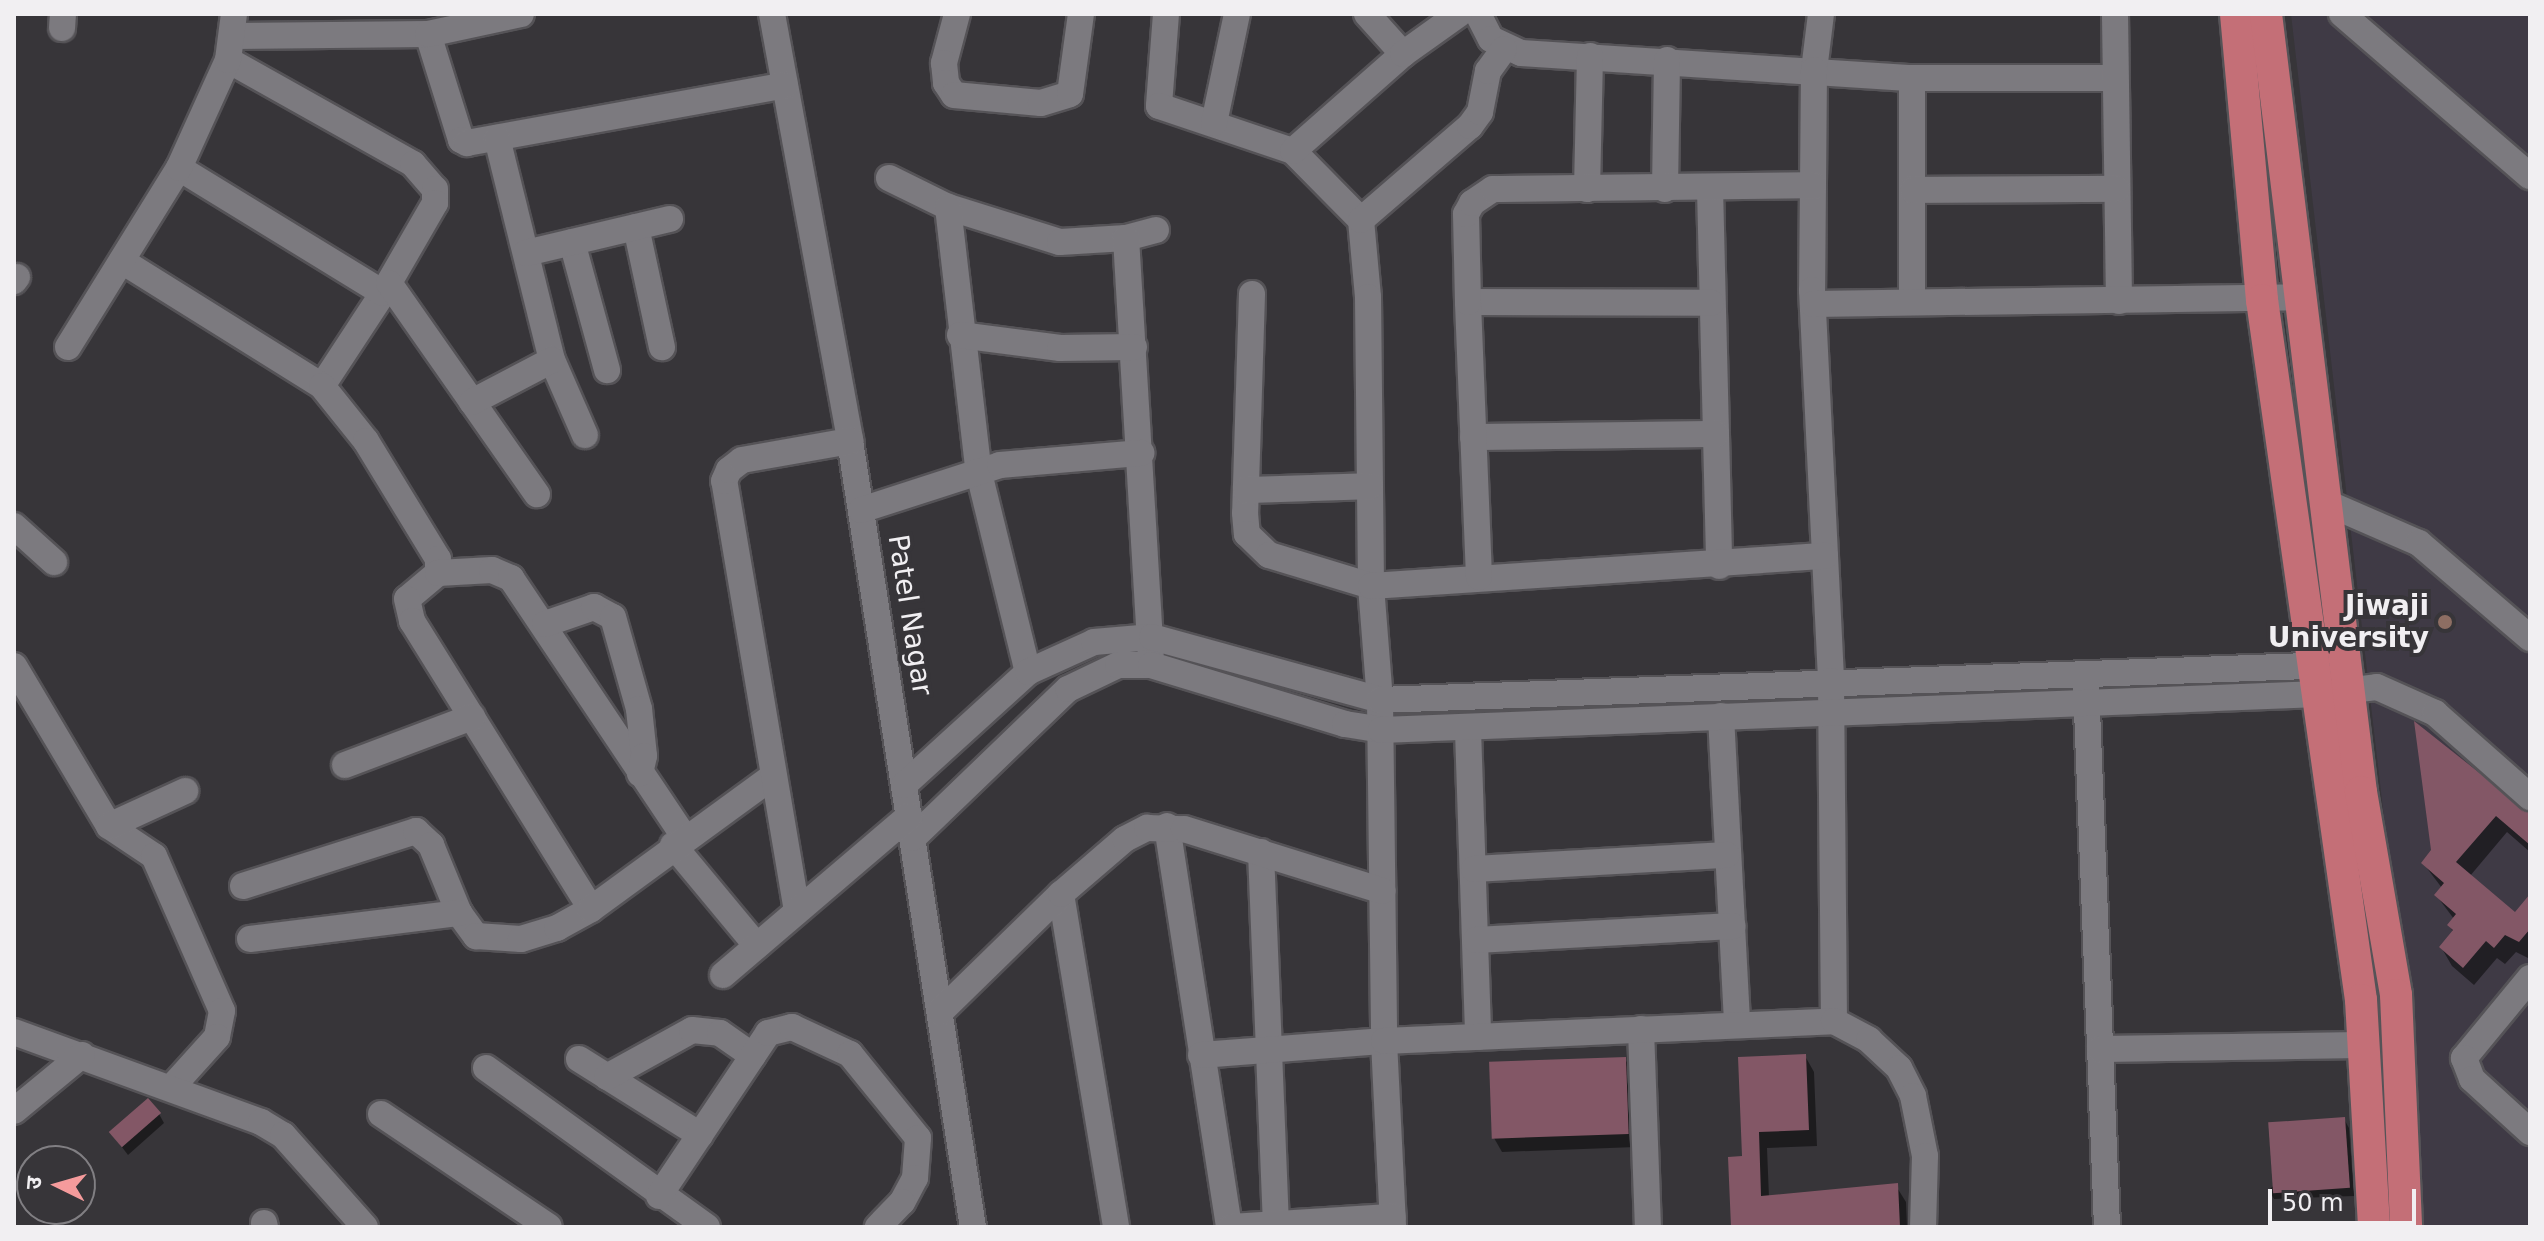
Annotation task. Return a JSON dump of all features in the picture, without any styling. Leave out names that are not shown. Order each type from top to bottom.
[{"type":"main road","points":[[2236,14],[2262,300],[2332,679],[2361,792],[2396,995],[2406,1227]]},
{"type":"main road","points":[[2266,14],[2327,503],[2332,679],[2364,1045],[2374,1227]]},
{"type":"street","points":[[232,37],[444,26],[521,14]]},
{"type":"street","name":"Patel Nagar","points":[[772,14],[850,441],[973,1227]]},
{"type":"street","points":[[957,14],[944,63],[946,83],[954,95],[1041,103],[1070,94],[1081,14]]},
{"type":"street","points":[[1166,14],[1159,106],[1293,151],[1361,220],[1368,297],[1371,586],[1380,700],[1384,1041],[1393,1222],[1231,1227],[1201,1055],[1167,826]]},
{"type":"street","points":[[1214,123],[1237,14]]},
{"type":"street","points":[[1367,14],[1403,54]]},
{"type":"street","points":[[1293,151],[1403,54],[1459,14]]},
{"type":"street","points":[[1478,14],[1483,32],[1504,49],[1912,78],[2113,78]]},
{"type":"street","points":[[1821,14],[1814,70],[1813,304],[1831,681],[1834,1021]]},
{"type":"street","points":[[2115,14],[2113,78],[2119,301]]},
{"type":"street","points":[[2342,14],[2530,176]]},
{"type":"street","points":[[444,26],[461,140],[474,143],[785,85]]},
{"type":"street","points":[[68,347],[179,168],[232,37]]},
{"type":"street","points":[[232,37],[426,175],[435,189],[435,203],[386,288],[322,386]]},
{"type":"street","points":[[1361,220],[1470,126],[1485,98],[1488,71],[1504,49]]},
{"type":"street","points":[[1587,189],[1590,56]]},
{"type":"street","points":[[1665,189],[1667,60]]},
{"type":"street","points":[[1912,78],[1912,302]]},
{"type":"street","points":[[497,138],[552,360],[585,435]]},
{"type":"street","points":[[179,168],[386,288],[537,494]]},
{"type":"street","points":[[889,178],[948,207],[1060,242],[1126,238],[1156,230]]},
{"type":"street","points":[[1479,577],[1466,214],[1479,194],[1493,189],[1813,185]]},
{"type":"street","points":[[1710,188],[1719,566]]},
{"type":"street","points":[[1913,190],[2117,189]]},
{"type":"street","points":[[948,207],[960,335],[979,473],[1028,672]]},
{"type":"street","points":[[526,253],[670,219]]},
{"type":"street","points":[[636,227],[662,347]]},
{"type":"street","points":[[1126,238],[1152,637],[1151,665]]},
{"type":"street","points":[[572,242],[607,370]]},
{"type":"street","points":[[122,261],[322,386],[366,441],[438,559],[438,573]]},
{"type":"street","points":[[1252,294],[1247,534],[1253,544],[1269,555],[1371,586],[1479,577],[1719,566],[1825,556]]},
{"type":"street","points":[[1813,304],[2262,300],[2300,297]]},
{"type":"street","points":[[1468,302],[1711,303]]},
{"type":"street","points":[[960,335],[1060,348],[1134,347]]},
{"type":"street","points":[[472,402],[552,360]]},
{"type":"street","points":[[1473,437],[1716,434]]},
{"type":"street","points":[[797,911],[724,481],[742,460],[850,441]]},
{"type":"street","points":[[861,510],[979,473],[1026,462],[1141,453]]},
{"type":"street","points":[[1246,490],[1370,486]]},
{"type":"street","points":[[2327,503],[2419,543],[2530,638]]},
{"type":"street","points":[[14,526],[54,562]]},
{"type":"street","points":[[591,909],[406,608],[413,591],[438,573],[502,572],[545,624],[640,774],[678,841],[757,946]]},
{"type":"street","points":[[545,624],[594,607],[613,617],[639,709],[644,756],[640,774]]},
{"type":"street","points":[[904,785],[1028,672],[1094,642],[1152,637],[1380,700],[2085,671],[2332,679],[2377,687],[2435,713],[2530,797]]},
{"type":"street","points":[[723,975],[797,911],[911,827],[1068,689],[1118,665],[1151,665],[1345,724],[1381,730],[1468,730],[1721,716],[1831,714],[2086,700],[2332,679]]},
{"type":"street","points":[[15,670],[109,826],[147,846],[154,856],[222,1011],[217,1037],[172,1087]]},
{"type":"street","points":[[2085,671],[2107,1227]]},
{"type":"street","points":[[1721,716],[1737,1025]]},
{"type":"street","points":[[345,765],[472,717]]},
{"type":"street","points":[[1468,730],[1478,1037]]},
{"type":"street","points":[[243,886],[416,831],[431,845],[459,913],[476,936],[493,940],[521,939],[557,928],[591,909],[678,841],[772,777]]},
{"type":"street","points":[[109,826],[185,791]]},
{"type":"street","points":[[940,1012],[1061,894],[1125,839],[1167,826],[1383,891]]},
{"type":"street","points":[[1261,852],[1276,1224]]},
{"type":"street","points":[[1474,869],[1727,855]]},
{"type":"street","points":[[1061,894],[1116,1227]]},
{"type":"street","points":[[250,939],[459,913]]},
{"type":"street","points":[[1476,940],[1733,926]]},
{"type":"street","points":[[2530,978],[2464,1058],[2472,1079],[2530,1132]]},
{"type":"street","points":[[1201,1055],[1384,1041],[1834,1021],[1869,1040],[1899,1068],[1913,1096],[1925,1156],[1923,1227]]},
{"type":"street","points":[[659,1196],[768,1033],[792,1027],[850,1054],[907,1118],[918,1149],[915,1178],[902,1202],[878,1227]]},
{"type":"street","points":[[1641,1029],[1648,1227]]},
{"type":"street","points":[[607,1077],[692,1030],[720,1033],[753,1056]]},
{"type":"street","points":[[14,1032],[172,1087],[283,1135],[365,1227]]},
{"type":"street","points":[[2100,1049],[2364,1045]]},
{"type":"street","points":[[14,1111],[82,1055]]},
{"type":"street","points":[[579,1059],[700,1135]]},
{"type":"street","points":[[486,1068],[659,1196],[707,1227]]},
{"type":"street","points":[[381,1114],[549,1227]]},
{"type":"street","points":[[918,1149],[959,1139]]},
{"type":"shaded area","name":"Jiwaji University","points":[[2291,14],[2530,14],[2530,1227],[2420,1227],[2411,1051]]},
{"type":"building","points":[[2414,721],[2530,813],[2530,845],[2496,816],[2456,862],[2515,912],[2530,894],[2530,929],[2519,942],[2505,935],[2494,948],[2486,941],[2463,968],[2439,947],[2453,930],[2447,925],[2456,914],[2434,895],[2444,883],[2421,863],[2431,850]]},
{"type":"building","points":[[1806,1054],[1809,1130],[1759,1132],[1761,1196],[1898,1183],[1900,1227],[1731,1227],[1728,1157],[1742,1156],[1738,1057]]},
{"type":"building","points":[[1626,1057],[1629,1134],[1492,1139],[1489,1062]]},
{"type":"building","points":[[148,1098],[161,1113],[122,1147],[109,1132]]},
{"type":"building","points":[[2345,1117],[2350,1188],[2273,1193],[2268,1122]]},
{"type":"place","name":"Jiwaji University","points":[[2445,622]]}]
